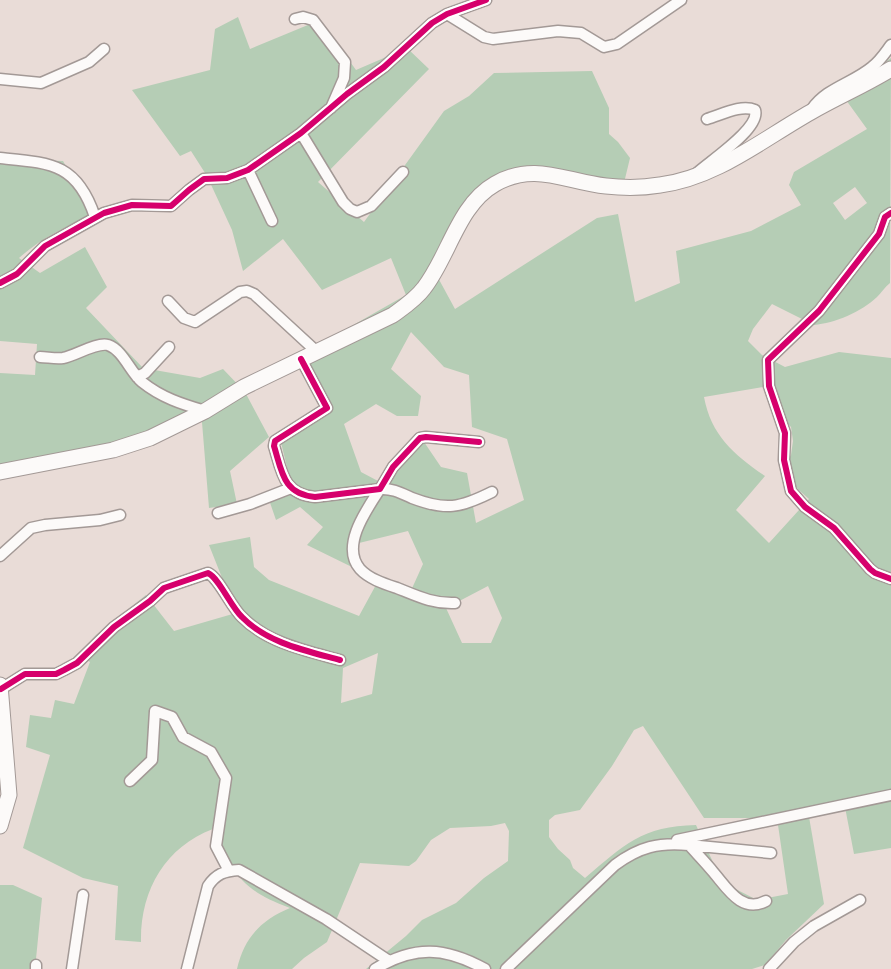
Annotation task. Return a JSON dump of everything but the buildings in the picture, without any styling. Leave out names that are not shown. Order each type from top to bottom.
[{"type":"main road","points":[[0,472],[73,459],[132,445],[168,430],[244,387],[393,315],[423,290],[467,212],[479,196],[494,184],[512,176],[532,173],[551,174],[605,186],[633,188],[690,179],[714,170],[811,112],[891,69]]},
{"type":"main road","points":[[0,826],[9,795],[1,687]]},
{"type":"street","points":[[0,283],[17,274],[45,246],[95,217],[127,206],[171,207],[204,179],[227,178],[248,170],[301,133],[384,67],[432,23],[447,14],[486,0]]},
{"type":"street","points":[[447,14],[484,37],[493,39],[558,31],[581,33],[604,47],[617,44],[681,0]]},
{"type":"street","points":[[295,19],[303,17],[313,20],[345,62],[344,78],[331,108]]},
{"type":"street","points":[[811,112],[823,96],[870,69],[891,45]]},
{"type":"street","points":[[0,79],[41,83],[89,62],[104,49]]},
{"type":"street","points":[[690,179],[737,140],[755,121],[757,114],[750,108],[739,109],[707,119]]},
{"type":"street","points":[[301,133],[338,194],[350,209],[357,212],[371,206],[403,172]]},
{"type":"street","points":[[0,158],[46,164],[63,169],[79,185],[95,217]]},
{"type":"street","points":[[248,170],[272,221]]},
{"type":"street","points":[[891,213],[885,217],[879,234],[819,311],[768,360],[769,386],[785,433],[784,460],[791,491],[805,507],[834,528],[870,569],[891,579]]},
{"type":"street","points":[[168,301],[184,318],[195,322],[240,292],[246,291],[254,294],[317,352]]},
{"type":"street","points":[[40,357],[63,357],[99,345],[108,345],[118,352],[137,378],[154,390],[173,402],[205,411]]},
{"type":"street","points":[[137,378],[145,373],[169,347]]},
{"type":"street","points":[[301,359],[327,408],[275,441],[274,446],[282,473],[291,488],[305,496],[315,497],[387,488],[422,501],[448,507],[459,507],[492,492]]},
{"type":"street","points":[[455,603],[432,602],[372,578],[360,569],[354,558],[354,541],[357,528],[393,467],[420,438],[479,442]]},
{"type":"street","points":[[218,513],[250,504],[291,488]]},
{"type":"street","points":[[0,556],[31,528],[100,520],[120,515]]},
{"type":"street","points":[[1,687],[26,674],[57,674],[77,663],[114,627],[164,588],[208,573],[214,576],[229,602],[243,619],[267,637],[340,660]]},
{"type":"street","points":[[130,781],[152,760],[155,711],[172,717],[183,737],[211,752],[226,778],[216,846],[229,871]]},
{"type":"street","points":[[506,969],[615,865],[637,851],[891,795]]},
{"type":"street","points":[[667,843],[771,852]]},
{"type":"street","points":[[689,845],[733,896],[752,905],[760,905],[766,901]]},
{"type":"street","points":[[187,969],[208,886],[219,874],[239,870],[326,919],[389,961]]},
{"type":"street","points":[[72,969],[83,895]]},
{"type":"street","points":[[768,969],[807,932],[860,900]]},
{"type":"street","points":[[375,969],[389,961],[434,951],[449,953],[485,969]]},
{"type":"green space","points":[[238,17],[250,49],[320,20],[356,70],[407,48],[429,69],[318,182],[364,222],[444,111],[469,96],[494,73],[592,71],[609,108],[609,134],[630,158],[623,187],[525,171],[470,204],[436,274],[455,309],[597,218],[618,214],[635,302],[680,283],[676,251],[751,231],[801,205],[789,185],[794,172],[867,129],[841,93],[891,58],[890,283],[877,297],[863,307],[847,316],[822,324],[814,325],[772,304],[753,329],[748,341],[762,355],[785,367],[839,352],[891,358],[891,848],[854,854],[844,802],[808,811],[824,904],[786,940],[765,965],[752,969],[366,969],[422,920],[456,903],[484,878],[508,861],[509,831],[505,823],[450,828],[431,840],[416,861],[409,866],[360,863],[327,942],[292,969],[237,969],[244,948],[255,931],[270,918],[290,908],[261,895],[241,879],[233,869],[213,829],[181,847],[159,873],[145,905],[141,942],[115,940],[118,886],[83,878],[23,848],[50,755],[26,747],[30,715],[51,718],[55,700],[74,704],[90,662],[79,654],[96,635],[146,595],[174,631],[236,613],[209,545],[250,537],[254,567],[269,580],[359,616],[377,583],[409,595],[423,564],[408,531],[359,543],[356,569],[307,545],[323,527],[300,507],[276,520],[267,494],[291,484],[279,434],[329,406],[299,356],[406,295],[391,258],[322,290],[283,239],[243,271],[232,230],[207,176],[191,151],[180,156],[132,90],[210,70],[215,29]],"holes":[[[855,187],[867,203],[845,220],[833,203]],[[411,332],[444,367],[469,375],[472,427],[507,439],[524,500],[476,523],[467,473],[441,467],[422,439],[378,481],[361,472],[344,424],[376,404],[397,416],[418,416],[421,396],[391,369]],[[763,387],[774,410],[791,427],[793,441],[791,455],[785,466],[793,485],[809,499],[769,543],[736,510],[765,476],[743,460],[726,443],[718,433],[707,410],[704,397]],[[488,586],[502,618],[491,643],[462,643],[446,608]],[[378,653],[372,694],[341,703],[343,668]],[[643,726],[704,818],[777,818],[788,894],[757,900],[722,882],[696,825],[677,826],[647,834],[623,847],[585,878],[573,868],[570,860],[549,837],[549,820],[555,815],[580,810],[612,766],[634,730]]]},
{"type":"green space","points":[[0,159],[63,161],[94,214],[55,233],[19,258],[40,273],[85,247],[107,287],[86,308],[143,368],[200,378],[223,369],[245,392],[269,437],[230,471],[237,504],[209,508],[201,410],[141,441],[0,473],[0,373],[35,375],[37,344],[0,341]]},
{"type":"green space","points":[[0,885],[13,885],[42,898],[35,969],[0,969]]},
{"type":"cycle path","points":[[0,283],[17,274],[45,246],[104,213],[132,205],[171,206],[204,179],[227,178],[248,170],[301,133],[347,94],[384,67],[432,23],[447,14],[486,0]]},
{"type":"cycle path","points":[[891,213],[885,217],[879,234],[819,311],[768,360],[769,386],[785,433],[784,460],[791,491],[805,507],[834,528],[870,569],[891,579]]},
{"type":"cycle path","points":[[301,359],[327,408],[275,441],[274,446],[286,480],[290,486],[304,495],[315,497],[380,489],[393,467],[420,438],[479,442]]},
{"type":"cycle path","points":[[1,689],[25,674],[56,674],[77,663],[114,627],[164,588],[208,573],[238,612],[252,626],[275,640],[340,660]]}]
